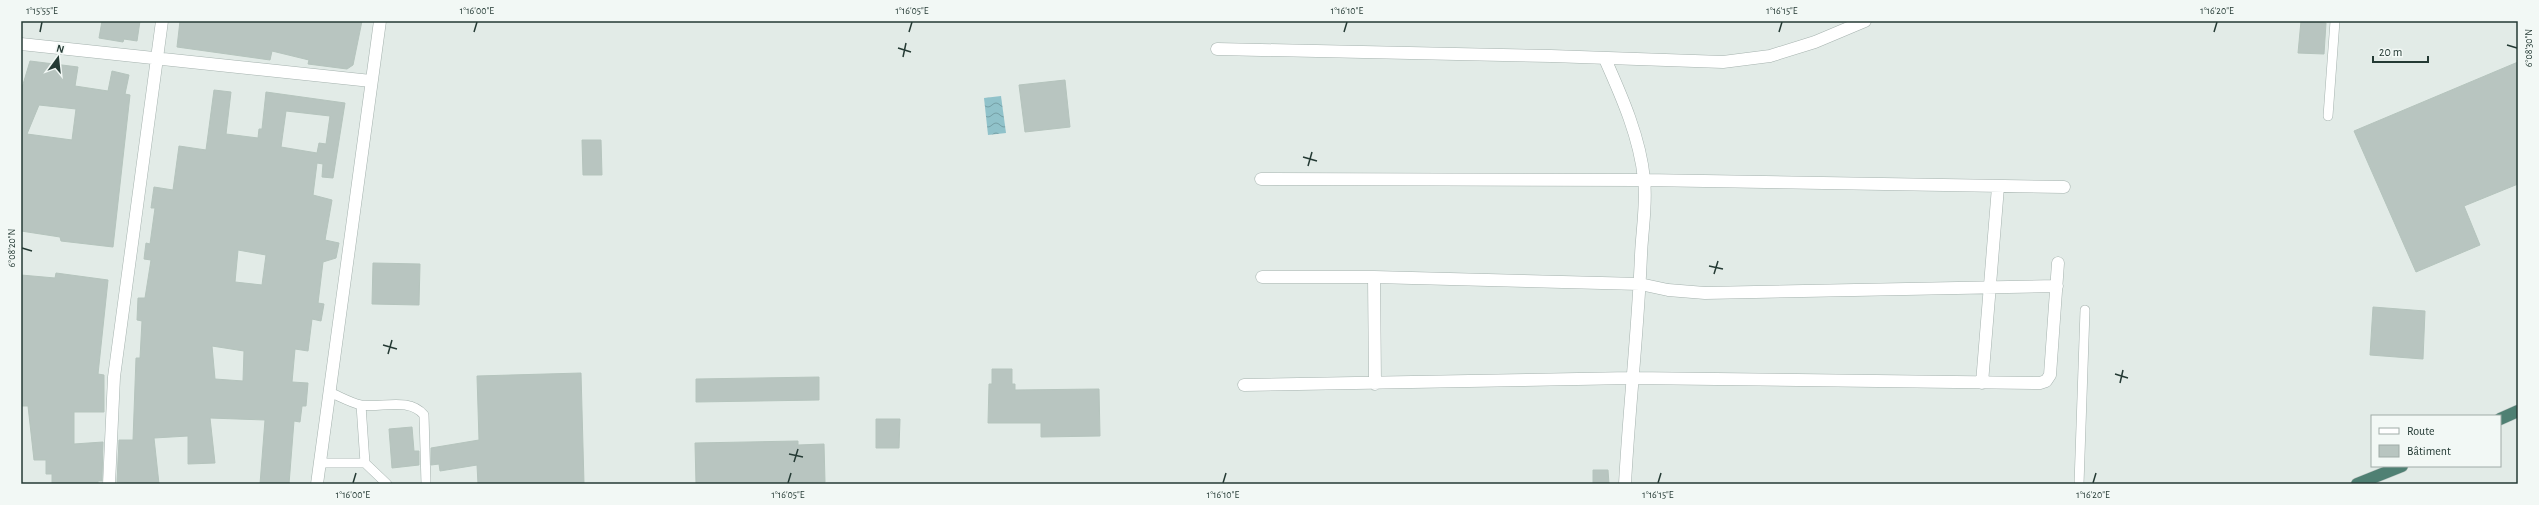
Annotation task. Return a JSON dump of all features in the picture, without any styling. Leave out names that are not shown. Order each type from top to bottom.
[{"type":"highway","points":[[2501,419],[2518,411]]},
{"type":"highway","points":[[2357,484],[2400,467]]},
{"type":"street","points":[[109,484],[114,377],[162,21]]},
{"type":"street","points":[[317,484],[380,21]]},
{"type":"street","points":[[1217,49],[1551,56],[1723,62],[1770,56],[1815,42],[1865,21]]},
{"type":"street","points":[[21,44],[157,60],[371,81]]},
{"type":"street","points":[[1605,59],[1622,95],[1640,154],[1644,180],[1640,284],[1631,378],[1625,484]]},
{"type":"street","points":[[1260,179],[1644,180],[2064,187]]},
{"type":"street","points":[[1982,383],[1998,187]]},
{"type":"street","points":[[1244,385],[1375,384],[1631,378],[2040,383],[2046,381],[2050,376],[2058,263]]},
{"type":"street","points":[[1262,277],[1374,277],[1640,284],[1668,290],[1705,293],[2057,286]]},
{"type":"street","points":[[1374,277],[1375,384]]},
{"type":"lane","points":[[2328,116],[2335,21]]},
{"type":"lane","points":[[2079,484],[2085,310]]},
{"type":"lane","points":[[329,392],[361,405],[410,405],[421,412],[424,415],[426,484]]},
{"type":"lane","points":[[361,405],[365,463],[387,484]]},
{"type":"lane","points":[[320,463],[365,463]]},
{"type":"water","points":[[1001,96],[1006,133],[988,135],[984,98]]},
{"type":"building","points":[[102,21],[140,21],[137,41],[124,39],[123,42],[99,38]]},
{"type":"building","points":[[180,21],[362,21],[353,65],[347,69],[308,64],[309,60],[272,51],[270,60],[177,47]]},
{"type":"building","points":[[2301,21],[2326,23],[2324,54],[2298,53]]},
{"type":"building","points":[[30,61],[78,67],[75,86],[108,91],[112,71],[129,75],[125,94],[130,95],[113,247],[61,241],[60,237],[21,231],[21,91]],"holes":[[[39,105],[76,109],[72,140],[27,134]]]},
{"type":"building","points":[[2518,62],[2518,184],[2464,206],[2480,245],[2416,272],[2354,131]]},
{"type":"building","points":[[1065,80],[1070,127],[1025,132],[1019,85]]},
{"type":"building","points":[[214,90],[231,92],[226,134],[258,138],[259,129],[262,129],[266,92],[345,103],[333,178],[322,177],[323,164],[317,163],[313,195],[332,200],[325,240],[339,243],[336,258],[323,262],[318,303],[324,304],[321,321],[312,319],[308,351],[295,349],[292,382],[308,383],[306,406],[302,406],[300,422],[294,421],[289,484],[260,484],[265,420],[210,418],[215,463],[188,464],[188,436],[154,438],[159,484],[117,482],[119,440],[133,440],[136,358],[140,358],[142,321],[137,320],[138,298],[145,298],[151,260],[144,259],[146,243],[150,244],[155,208],[151,208],[154,187],[173,190],[179,146],[206,150]],"holes":[[[286,111],[330,116],[326,144],[319,143],[317,153],[281,147]],[[238,250],[266,255],[262,285],[235,282]],[[212,346],[244,351],[243,381],[215,379]]]},
{"type":"building","points":[[582,140],[601,140],[602,175],[583,175]]},
{"type":"building","points":[[373,263],[420,264],[419,305],[372,304]]},
{"type":"building","points":[[56,273],[108,280],[98,374],[104,375],[104,412],[74,412],[74,444],[103,442],[102,481],[98,481],[98,484],[52,484],[52,474],[46,474],[46,460],[34,460],[28,406],[21,406],[21,275],[55,278]]},
{"type":"building","points":[[2373,307],[2425,311],[2423,359],[2370,355]]},
{"type":"building","points":[[992,369],[1012,369],[1012,384],[1015,384],[1015,390],[1099,389],[1100,436],[1041,437],[1041,423],[988,423],[989,384],[992,384]]},
{"type":"building","points":[[581,373],[584,484],[478,484],[477,465],[440,471],[439,464],[431,465],[431,448],[479,440],[477,376]]},
{"type":"building","points":[[819,377],[819,400],[696,402],[696,379]]},
{"type":"building","points":[[876,419],[900,419],[899,448],[876,448]]},
{"type":"building","points":[[412,427],[414,451],[419,451],[419,465],[392,468],[389,429]]},
{"type":"building","points":[[798,441],[798,445],[824,444],[825,482],[696,484],[695,443]]},
{"type":"building","points":[[1593,470],[1608,470],[1609,484],[1593,484]]}]
